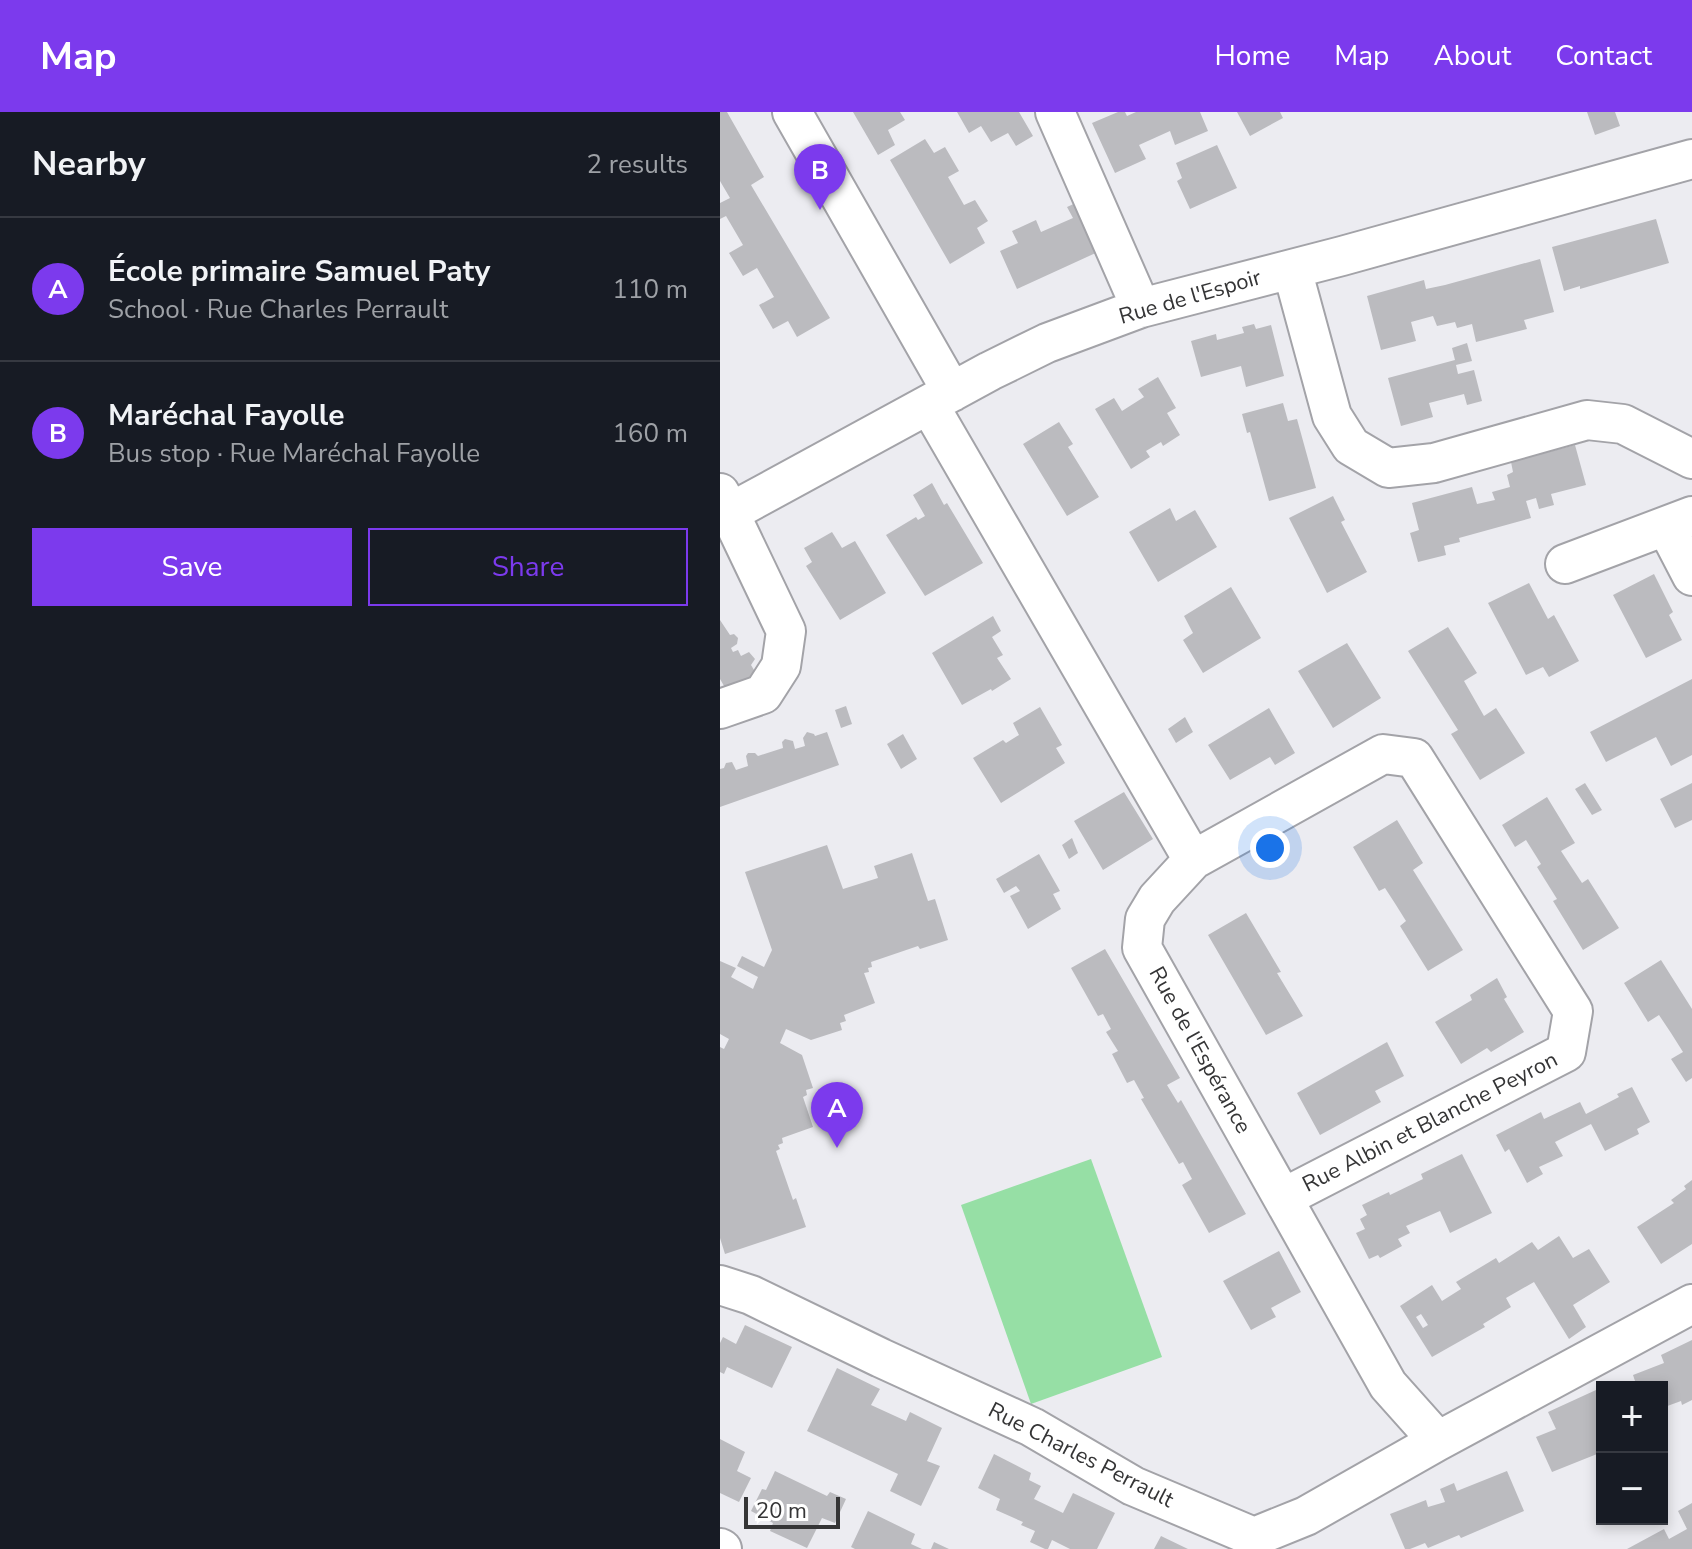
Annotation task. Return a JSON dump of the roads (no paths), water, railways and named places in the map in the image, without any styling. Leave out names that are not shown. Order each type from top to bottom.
[{"type":"street","points":[[792,112],[940,398],[1193,860]]},
{"type":"street","points":[[1055,112],[1141,308]]},
{"type":"street","name":"Rue de l'Espoir","points":[[724,508],[1047,343],[1141,308],[1692,159]]},
{"type":"street","points":[[1292,269],[1332,416],[1351,446],[1388,468],[1434,463],[1587,420],[1623,424],[1692,459]]},
{"type":"street","points":[[720,709],[763,694],[781,666],[786,631],[724,508]]},
{"type":"street","points":[[1565,564],[1679,521],[1692,576]]},
{"type":"street","name":"Rue Albin et Blanche Peyron","points":[[1193,860],[1383,754],[1414,758],[1573,1011],[1566,1052],[1283,1198]]},
{"type":"street","name":"Rue de l'Espérance","points":[[1193,860],[1157,899],[1145,919],[1142,948],[1388,1385],[1438,1441]]},
{"type":"street","name":"Rue Charles Perrault","points":[[720,1285],[751,1295],[1032,1427],[1133,1486],[1253,1543],[1438,1441]]},
{"type":"street","points":[[1438,1441],[1692,1304]]},
{"type":"place","name":"Maréchal Fayolle","points":[[820,210]]},
{"type":"place","name":"École primaire Samuel Paty","points":[[837,1148]]}]
